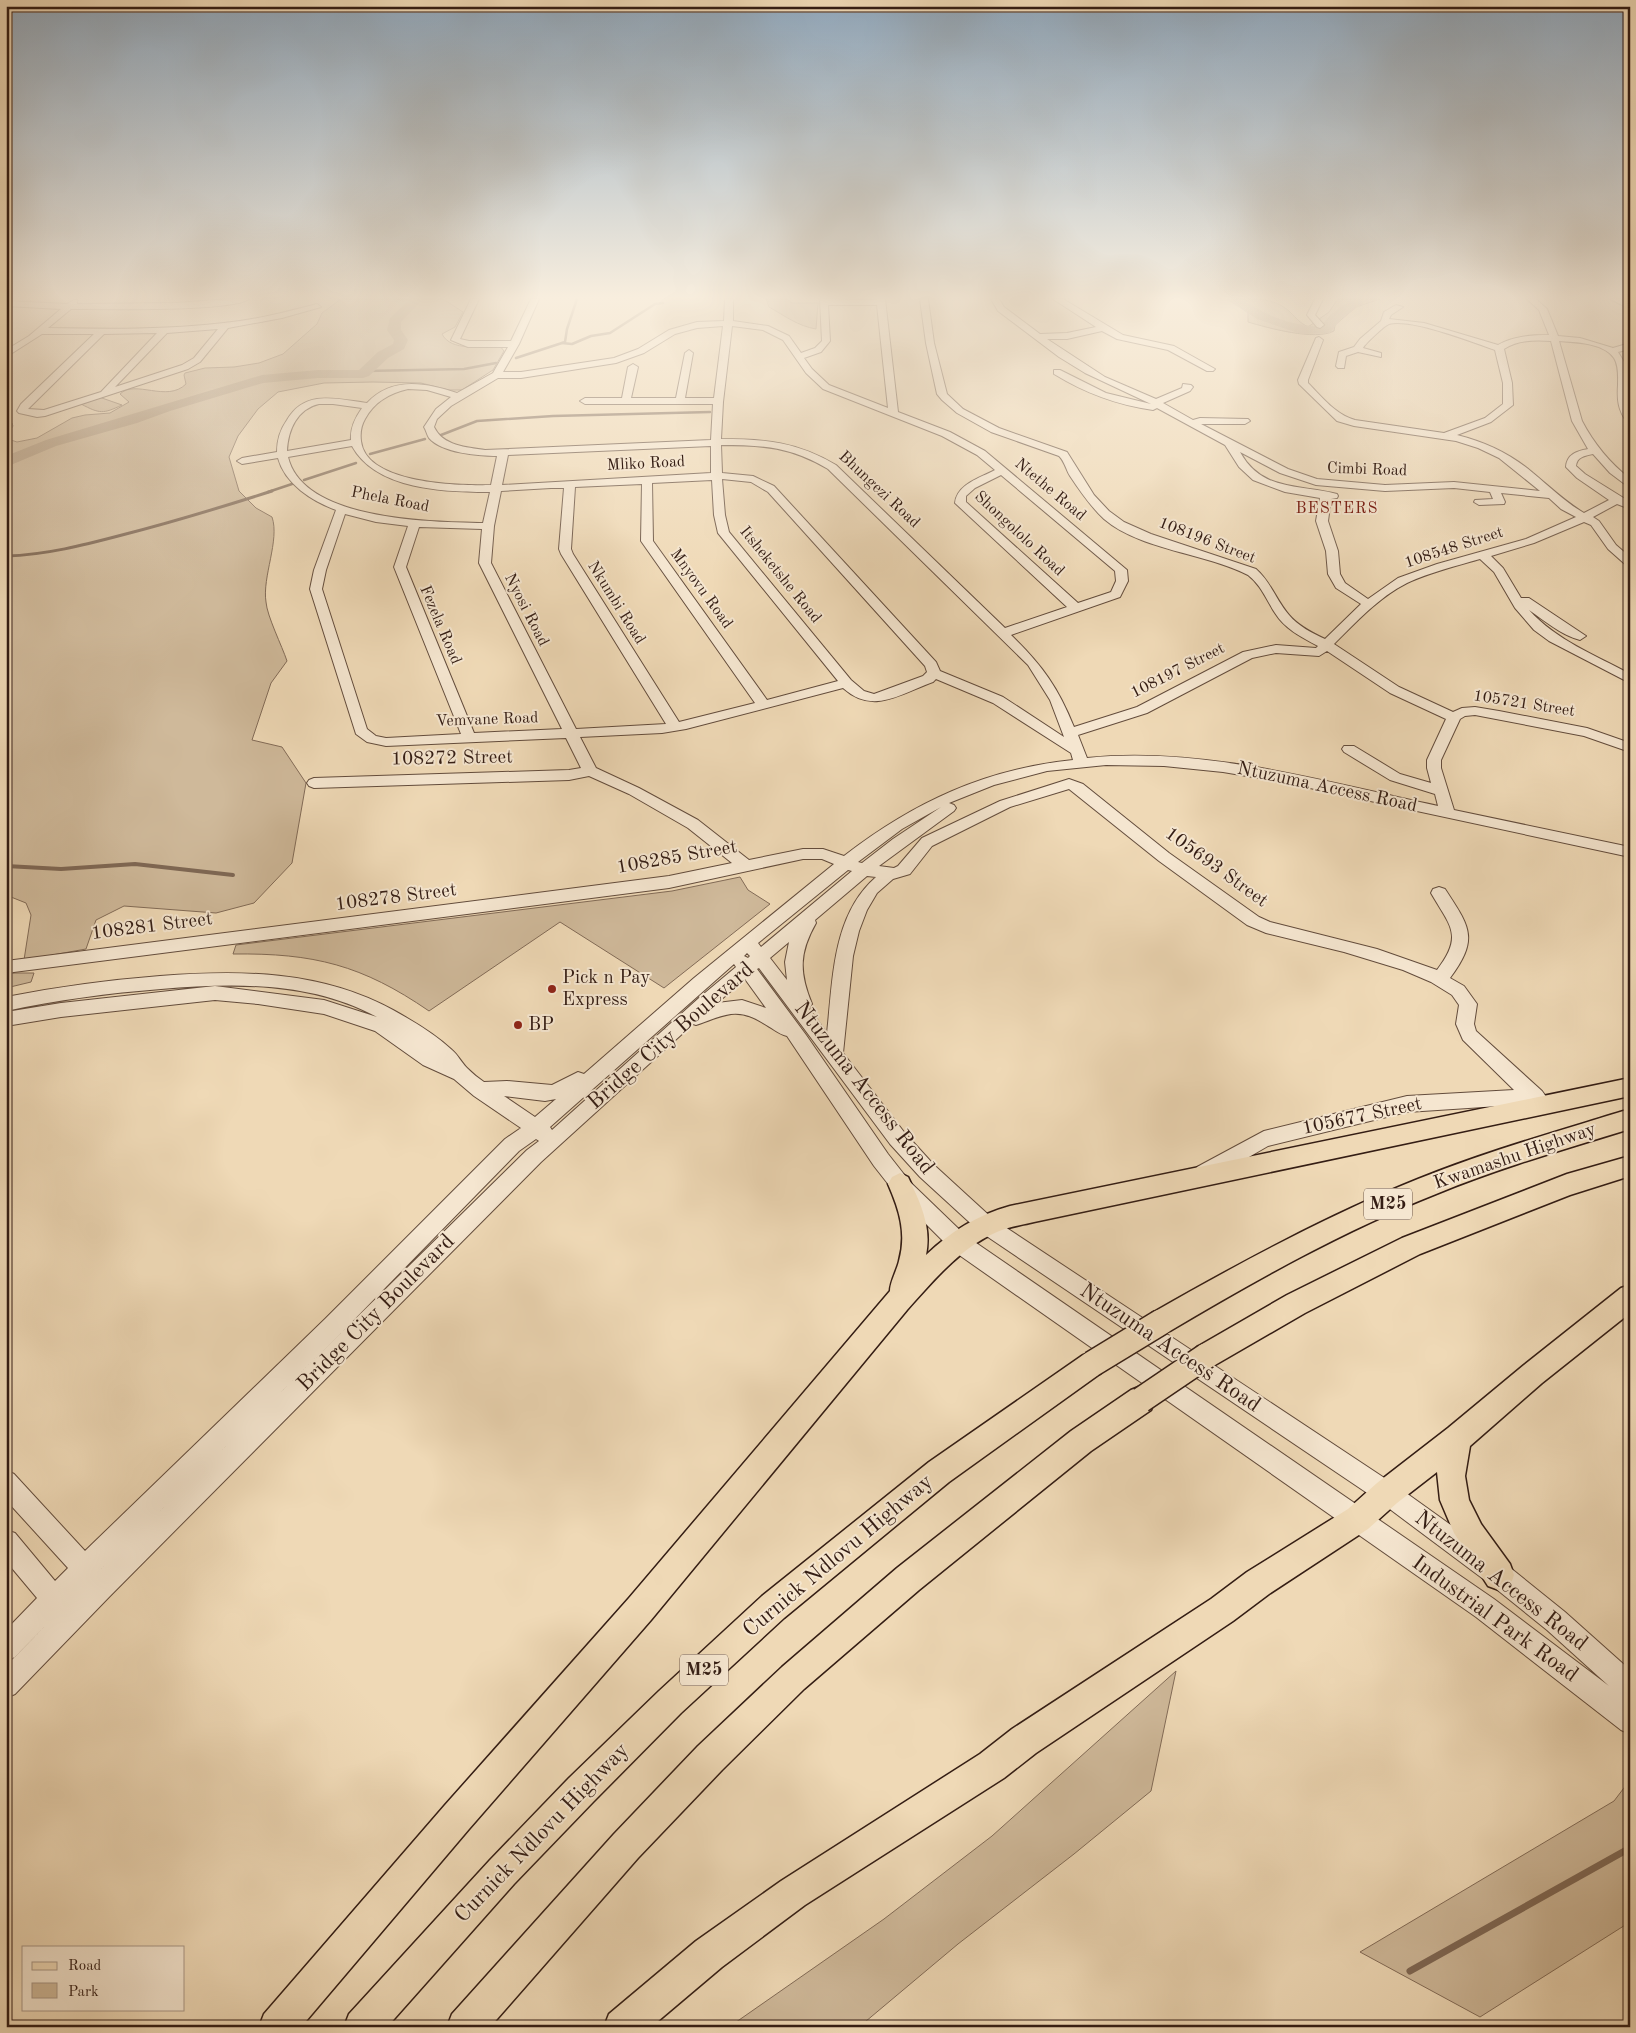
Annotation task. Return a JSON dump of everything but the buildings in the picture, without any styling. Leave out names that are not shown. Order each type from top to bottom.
[{"type":"main road","points":[[277,2027],[457,1817],[640,1609],[898,1301],[940,1258],[959,1242],[986,1225],[1034,1211],[1539,1100],[1630,1087]]},
{"type":"main road","name":"Kwamashu Highway","points":[[1161,1322],[1219,1288],[1355,1218],[1425,1187],[1503,1158],[1630,1119]]},
{"type":"main road","name":"M25","points":[[465,2027],[626,1846],[710,1758],[793,1678],[908,1579],[1081,1441],[1206,1356],[1296,1304],[1411,1246],[1567,1185],[1630,1166]]},
{"type":"main road","points":[[898,1301],[914,1261],[917,1240],[911,1207],[900,1184]]},
{"type":"main road","points":[[622,2027],[709,1954],[793,1893],[992,1766],[1024,1741],[1222,1610],[1258,1583],[1358,1520],[1387,1493],[1458,1438],[1533,1374],[1630,1297]]},
{"type":"main road","name":"Curnick Ndlovu Highway","points":[[362,2027],[502,1872],[574,1797],[670,1702],[773,1607],[939,1472],[1092,1364],[1161,1322]]},
{"type":"main road","points":[[1458,1438],[1452,1468],[1451,1487],[1467,1528],[1499,1575]]},
{"type":"street","points":[[38,394],[22,409],[28,413],[45,413],[101,394]]},
{"type":"street","points":[[242,461],[354,443],[356,425],[369,406],[387,394]]},
{"type":"street","points":[[448,394],[459,397]]},
{"type":"street","name":"Bhungezi Road","points":[[464,394],[439,410],[432,419],[430,426],[434,437],[447,446],[461,450],[503,453],[715,442],[749,442],[776,445],[804,452],[824,461],[848,480],[1004,633],[1041,674],[1057,700],[1079,756]]},
{"type":"street","points":[[626,400],[627,394]]},
{"type":"street","points":[[680,401],[681,394]]},
{"type":"street","name":"Itsheketshe Road","points":[[718,394],[715,442],[716,477],[721,524],[724,533],[846,683],[860,695],[868,699],[876,698],[915,686],[928,679],[934,673]]},
{"type":"street","name":"Ntethe Road","points":[[844,394],[966,444],[1003,470],[1121,570],[1122,581],[1116,594],[1004,633]]},
{"type":"street","points":[[891,394],[893,413]]},
{"type":"street","name":"108196 Street","points":[[942,394],[960,411],[995,430],[1071,456],[1074,474],[1098,505],[1111,518],[1135,531],[1251,572],[1266,585],[1280,612],[1289,623],[1417,701],[1454,717]]},
{"type":"street","points":[[1101,394],[1123,402],[1166,408]]},
{"type":"street","name":"Cimbi Road","points":[[1137,394],[1156,402],[1284,470],[1306,479],[1338,485],[1385,488],[1449,485],[1550,495]]},
{"type":"street","points":[[1156,402],[1175,394]]},
{"type":"street","points":[[1315,394],[1333,414],[1350,422],[1446,436],[1476,444],[1503,456],[1528,474],[1565,507],[1595,523],[1612,547],[1630,563]]},
{"type":"street","points":[[1446,436],[1488,420],[1508,405],[1509,394]]},
{"type":"street","points":[[1570,394],[1577,420],[1594,451],[1630,485]]},
{"type":"street","points":[[1622,394],[1623,406],[1630,420]]},
{"type":"street","points":[[281,454],[284,433],[298,411],[304,406],[322,401],[369,406]]},
{"type":"street","points":[[585,401],[717,401]]},
{"type":"street","points":[[1193,423],[1200,421],[1245,422]]},
{"type":"street","points":[[1336,428],[1350,422]]},
{"type":"street","points":[[1229,442],[1246,469],[1258,479],[1285,488],[1326,496],[1342,497]]},
{"type":"street","name":"Mliko Road","points":[[354,443],[363,458],[392,475],[440,487],[495,488],[716,477],[752,479],[768,486],[931,665],[934,673]]},
{"type":"street","points":[[1594,451],[1577,455],[1572,460],[1571,467],[1617,500],[1630,506]]},
{"type":"street","name":"Nyosi Road","points":[[503,453],[488,526],[484,556],[486,568],[590,771]]},
{"type":"street","name":"Phela Road","points":[[281,454],[285,467],[297,481],[314,494],[342,508],[380,519],[414,524],[488,526]]},
{"type":"street","name":"Shongololo Road","points":[[1003,470],[971,486],[960,495],[960,503],[1076,608]]},
{"type":"street","name":"Mnyovu Road","points":[[647,480],[647,541],[764,705]]},
{"type":"street","name":"Nkumbi Road","points":[[570,485],[565,549],[567,554],[675,727]]},
{"type":"street","points":[[1354,497],[1385,488]]},
{"type":"street","points":[[1479,502],[1500,502],[1494,489]]},
{"type":"street","points":[[1326,496],[1322,521],[1332,551],[1334,574],[1340,585],[1368,604]]},
{"type":"street","name":"108548 Street","points":[[1304,652],[1315,653],[1327,645],[1368,604],[1389,588],[1423,572],[1530,541],[1585,517],[1617,500]]},
{"type":"street","name":"Vemvane Road","points":[[342,508],[320,570],[316,588],[360,731],[372,739],[386,742],[572,734],[675,727],[846,683]]},
{"type":"street","name":"Fezela Road","points":[[414,524],[400,567],[469,737]]},
{"type":"street","points":[[1482,554],[1499,570],[1521,608],[1547,634],[1630,679]]},
{"type":"street","points":[[1513,593],[1540,613],[1580,636]]},
{"type":"street","name":"108197 Street","points":[[1070,734],[1142,710],[1248,655],[1276,649],[1304,652]]},
{"type":"street","points":[[934,673],[998,700],[1079,756]]},
{"type":"street","name":"105721 Street","points":[[1448,814],[1434,768],[1434,760],[1454,717],[1465,711],[1507,716],[1587,732],[1630,748]]},
{"type":"street","points":[[1349,749],[1395,777],[1440,791]]},
{"type":"street","name":"Ntuzuma Access Road","points":[[761,956],[864,870],[938,814],[989,787],[1021,774],[1079,756],[1197,763],[1323,786],[1630,852]]},
{"type":"street","points":[[590,771],[634,791],[693,824],[746,866]]},
{"type":"street","name":"108272 Street","points":[[314,783],[569,776],[590,771]]},
{"type":"street","name":"Ntuzuma Access Road","points":[[741,947],[888,831],[932,805],[1000,778],[1021,774]]},
{"type":"street","name":"105693 Street","points":[[888,874],[904,870],[927,842],[1005,804],[1069,784],[1078,787],[1164,857],[1246,917],[1260,925],[1409,965],[1461,993],[1466,998],[1468,1010],[1464,1024],[1469,1035],[1539,1100]]},
{"type":"street","name":"108285 Street","points":[[494,905],[670,882],[810,853],[823,854],[844,864],[864,870]]},
{"type":"street","points":[[864,870],[888,874]]},
{"type":"street","points":[[834,1053],[842,973],[848,942],[858,910],[870,890],[888,874]]},
{"type":"street","points":[[1439,893],[1458,924],[1462,936],[1459,951],[1440,980]]},
{"type":"street","points":[[811,1023],[799,996],[794,952],[798,938],[824,904]]},
{"type":"street","name":"108278 Street","points":[[303,930],[494,905]]},
{"type":"street","name":"108281 Street","points":[[6,967],[303,930]]},
{"type":"street","name":"Ntuzuma Access Road","points":[[741,947],[761,956],[897,1138],[927,1171],[986,1225],[1387,1493],[1499,1575],[1556,1621],[1630,1688]]},
{"type":"street","name":"Ntuzuma Access Road","points":[[741,947],[746,969],[800,1040],[880,1160],[900,1184],[959,1242],[1358,1520]]},
{"type":"street","name":"Bridge City Boulevard","points":[[6,1648],[85,1568],[333,1326],[512,1145],[536,1128],[741,947]]},
{"type":"street","name":"Bridge City Boulevard","points":[[6,1685],[70,1618],[527,1162],[676,1028],[761,956]]},
{"type":"street","points":[[6,1004],[55,994],[170,982],[271,979],[303,983],[370,1005],[409,1028],[447,1056],[461,1074]]},
{"type":"street","points":[[6,1019],[61,1010],[215,993],[274,998],[324,1007],[381,1026],[430,1060],[461,1074],[552,1141]]},
{"type":"street","points":[[676,1028],[713,1010],[736,1005],[761,1013],[800,1040]]},
{"type":"street","points":[[482,1090],[508,1088],[536,1094],[556,1092],[568,1087],[630,1044]]},
{"type":"street","points":[[6,1482],[101,1587]]},
{"type":"street","name":"Industrial Park Road","points":[[1358,1520],[1485,1608],[1630,1721]]},
{"type":"street","points":[[6,1542],[70,1618]]},
{"type":"green space","points":[[120,394],[276,394],[258,409],[238,436],[229,457],[239,491],[256,508],[272,517],[274,536],[266,581],[266,602],[287,661],[271,683],[252,740],[282,747],[306,783],[292,863],[254,903],[216,913],[124,906],[96,920],[86,949],[24,960],[31,915],[26,903],[6,895],[6,423],[12,423],[13,426],[8,434],[8,439],[17,442],[37,438],[72,418],[110,413],[129,402]]},
{"type":"green space","points":[[99,397],[122,405],[101,412],[81,404]]},
{"type":"green space","points":[[740,877],[748,890],[770,904],[664,988],[560,922],[429,1011],[382,983],[359,972],[336,965],[313,959],[288,956],[233,954],[236,945],[672,891]]},
{"type":"green space","points":[[34,973],[31,982],[6,988],[6,974]]},
{"type":"green space","points":[[1176,1671],[1151,1791],[1074,1854],[958,1944],[859,2027],[729,2027],[884,1919],[992,1836]]},
{"type":"green space","points":[[1630,1780],[1630,1922],[1480,2017],[1360,1952],[1614,1801]]},
{"type":"waterway","points":[[6,462],[51,443],[132,420],[212,394]]},
{"type":"waterway","points":[[441,435],[477,421],[553,416],[710,412]]},
{"type":"waterway","points":[[370,454],[425,439]]},
{"type":"waterway","points":[[304,480],[356,463]]},
{"type":"waterway","points":[[268,492],[292,484]]},
{"type":"waterway","points":[[6,556],[65,549],[179,520],[272,491]]},
{"type":"waterway","points":[[6,866],[61,869],[135,864],[233,875]]},
{"type":"waterway","points":[[1410,1971],[1630,1848]]},
{"type":"place","name":"Pick n Pay Express","points":[[552,989]]},
{"type":"place","name":"BP","points":[[518,1025]]},
{"type":"district","name":"BESTERS","points":[[1337,509]]}]
